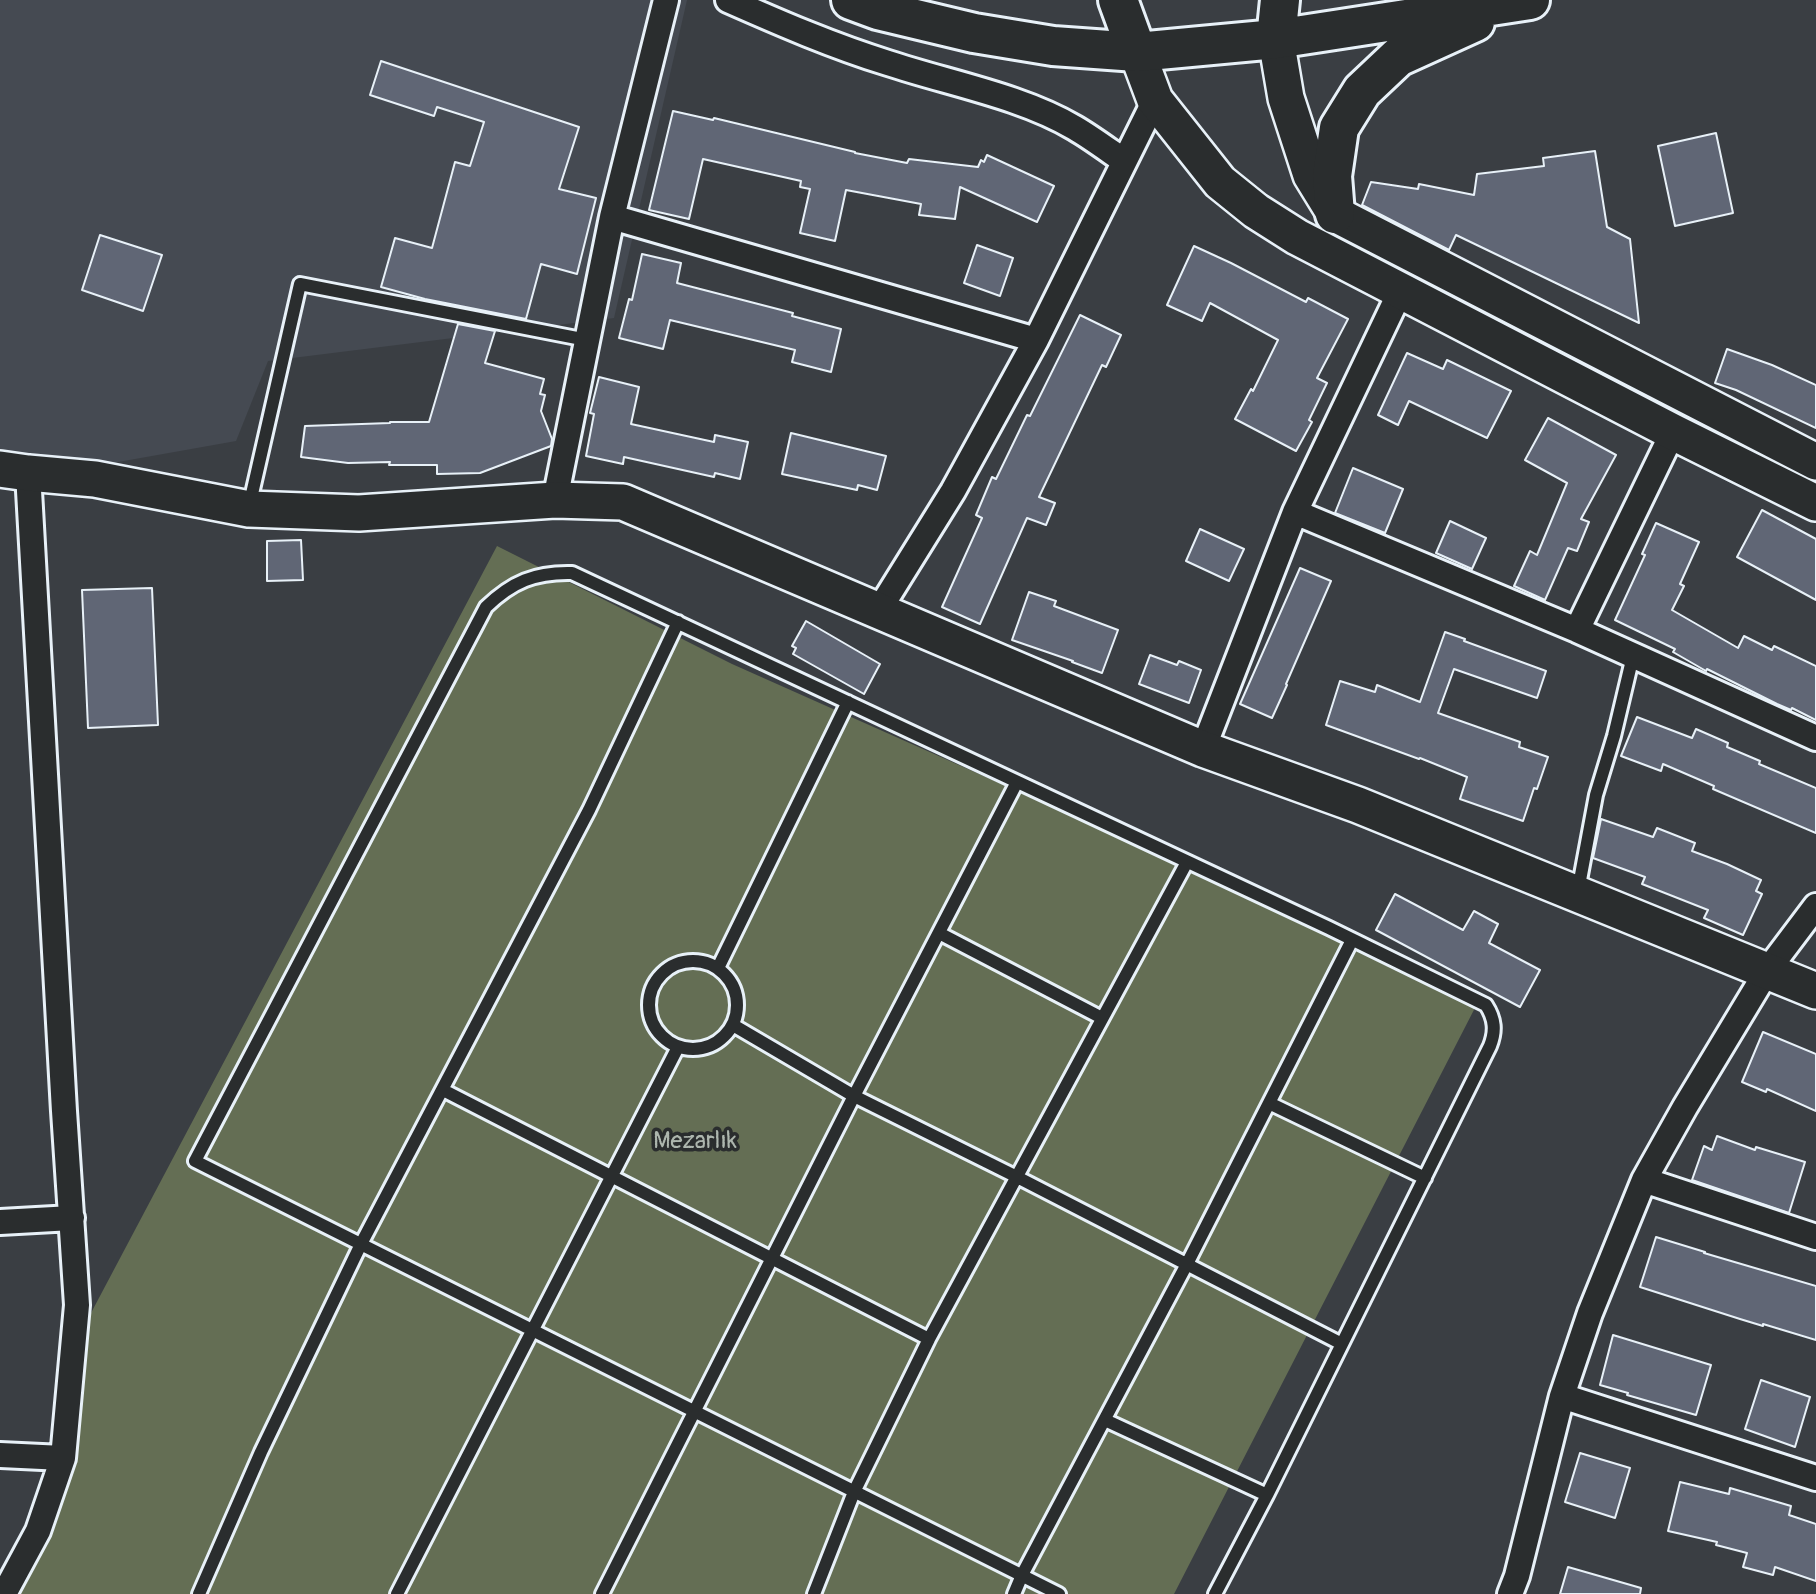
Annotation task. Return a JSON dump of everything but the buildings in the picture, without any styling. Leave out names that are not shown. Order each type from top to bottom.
[{"type":"highway","points":[[851,0],[878,10],[974,33],[1053,46],[1137,52],[1276,39],[1525,1]]},
{"type":"highway","points":[[1118,0],[1137,52]]},
{"type":"highway","points":[[1276,39],[1280,0]]},
{"type":"highway","points":[[1335,214],[1332,176],[1339,128],[1362,91],[1398,57],[1525,1]]},
{"type":"street","points":[[555,500],[612,217],[666,0]]},
{"type":"street","points":[[728,0],[782,24],[885,63],[1029,107],[1074,127],[1124,161]]},
{"type":"street","points":[[1276,39],[1286,98],[1311,175],[1335,214],[1816,462]]},
{"type":"street","points":[[1137,52],[1155,100],[1220,182],[1256,211],[1297,237],[1816,503]]},
{"type":"street","points":[[879,610],[953,491],[1036,340],[1155,100]]},
{"type":"street","points":[[612,217],[1036,340]]},
{"type":"street","points":[[1203,749],[1296,512],[1401,290]]},
{"type":"street","points":[[1577,631],[1673,432]]},
{"type":"street","points":[[4,1594],[38,1531],[63,1458],[77,1305],[14,471],[95,479],[249,509],[359,513],[555,500],[623,502],[1203,749],[1358,805],[1816,991]]},
{"type":"street","points":[[1296,512],[1577,631],[1816,738]]},
{"type":"street","points":[[1510,1594],[1562,1396],[1590,1313],[1644,1180],[1767,971],[1816,906]]},
{"type":"street","points":[[1644,1180],[1816,1237]]},
{"type":"street","points":[[0,1222],[72,1218]]},
{"type":"street","points":[[1562,1396],[1816,1478]]},
{"type":"street","points":[[0,1455],[63,1458]]},
{"type":"lane","points":[[249,509],[300,284],[587,340]]},
{"type":"lane","points":[[1059,1594],[195,1161],[486,607],[513,585],[543,574],[572,573],[1352,940],[1486,1005],[1492,1013],[1494,1035],[1490,1046],[1268,1495],[1214,1594]]},
{"type":"lane","points":[[200,1594],[261,1452],[361,1244],[589,810],[678,622]]},
{"type":"lane","points":[[1577,894],[1596,795],[1614,736],[1633,656]]},
{"type":"lane","points":[[719,968],[848,702]]},
{"type":"lane","points":[[602,1594],[854,1096],[1017,782]]},
{"type":"lane","points":[[814,1594],[854,1492],[929,1339],[1187,862]]},
{"type":"lane","points":[[939,933],[1102,1018]]},
{"type":"lane","points":[[1014,1594],[1187,1264],[1352,940]]},
{"type":"lane","points":[[684,961],[708,963],[719,968],[734,986],[738,999],[733,1025],[726,1036],[704,1049],[691,1050],[667,1041],[657,1032],[649,1008],[654,983],[662,973],[684,961]]},
{"type":"lane","points":[[733,1025],[854,1096],[1342,1344]]},
{"type":"lane","points":[[397,1594],[678,1047]]},
{"type":"lane","points":[[443,1090],[929,1339]]},
{"type":"lane","points":[[1269,1103],[1425,1178]]},
{"type":"lane","points":[[1105,1420],[1268,1495]]},
{"type":"shaded area","points":[[0,0],[687,0],[614,318],[268,361],[236,441],[0,483]]},
{"type":"green space","name":"Mezarlık","points":[[497,546],[732,664],[1352,940],[1479,1000],[1174,1594],[8,1594],[43,1533],[82,1330]]}]
